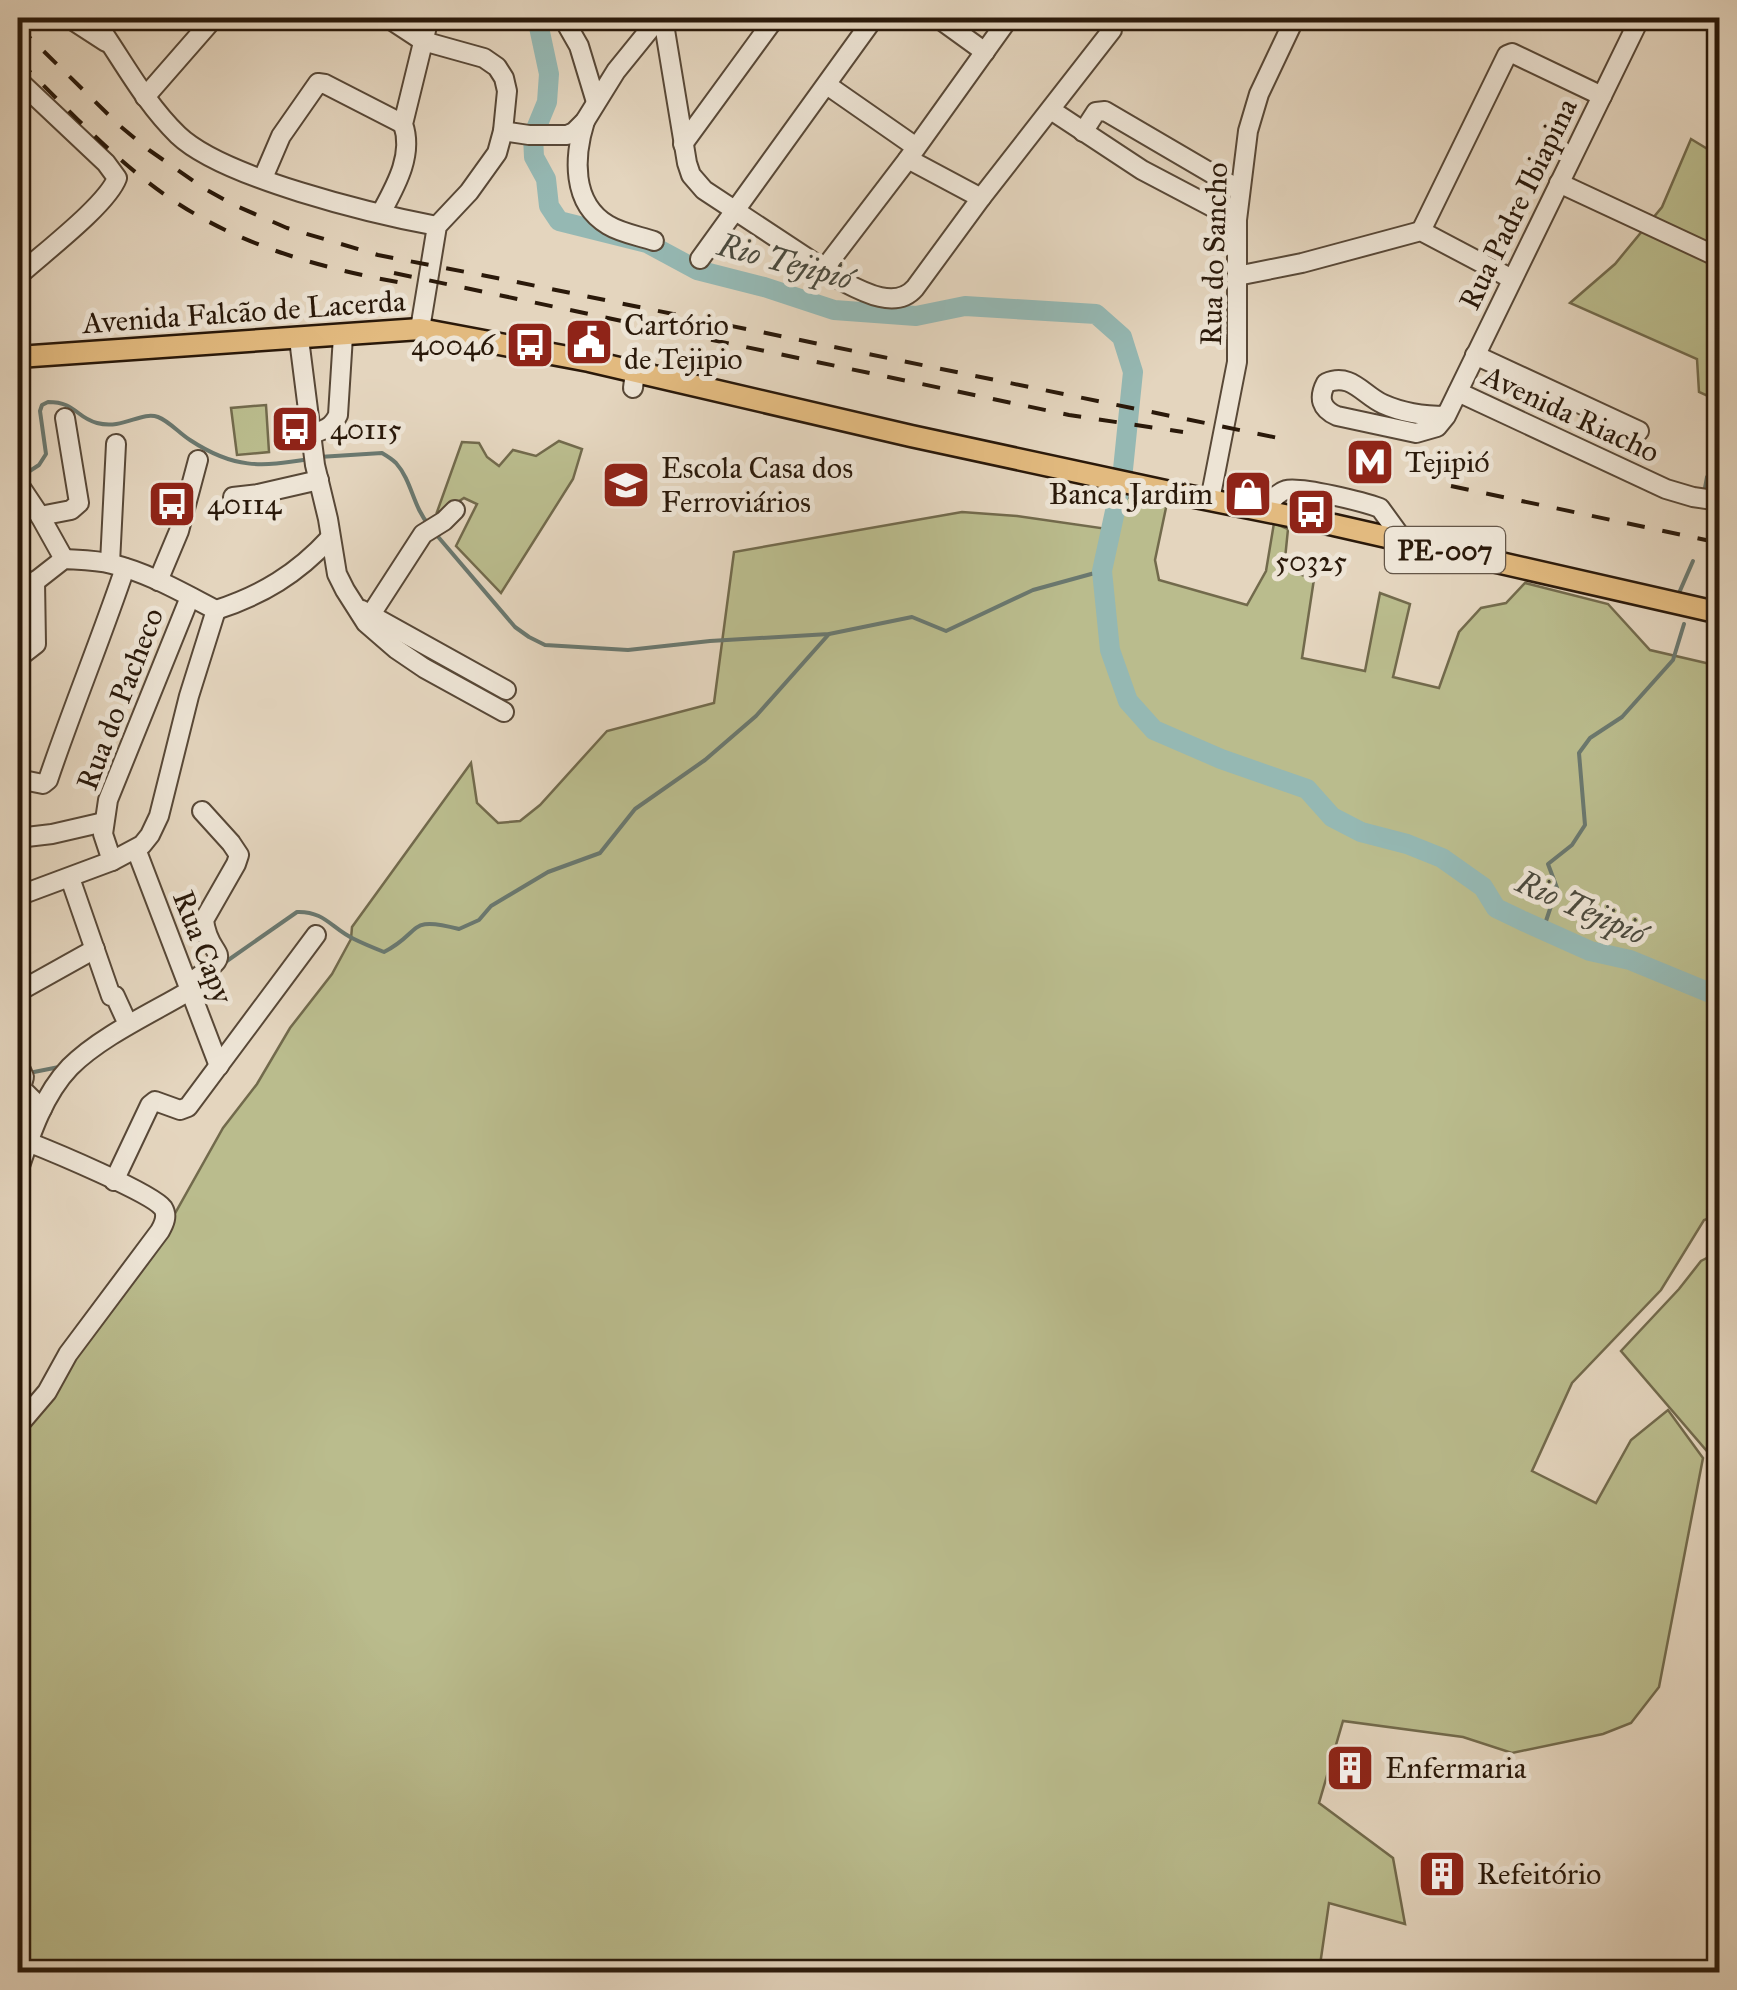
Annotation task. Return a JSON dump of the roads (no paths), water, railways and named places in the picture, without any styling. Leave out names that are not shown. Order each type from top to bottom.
[{"type":"main road","name":"Avenida Falcão de Lacerda","points":[[18,357],[420,330],[589,361],[634,380],[1210,500]]},
{"type":"main road","name":"PE-007","points":[[1210,500],[1404,540],[1720,614]]},
{"type":"street","points":[[69,18],[111,45]]},
{"type":"street","points":[[93,18],[145,97],[191,145],[262,178],[437,226]]},
{"type":"street","points":[[145,97],[214,18]]},
{"type":"street","points":[[388,18],[423,40],[484,58],[497,67],[507,91],[498,153],[437,226],[420,330]]},
{"type":"street","points":[[381,213],[406,156],[408,143],[403,124],[430,18]]},
{"type":"street","points":[[563,18],[579,46],[596,102]]},
{"type":"street","points":[[654,242],[609,226],[585,202],[576,149],[585,121],[616,70],[661,18]]},
{"type":"street","points":[[661,18],[686,162],[696,181],[704,190],[857,288],[902,299],[915,288],[1112,30]]},
{"type":"street","points":[[683,144],[775,18]]},
{"type":"street","points":[[700,259],[874,18]]},
{"type":"street","points":[[938,18],[985,52]]},
{"type":"street","points":[[824,269],[1009,18]]},
{"type":"street","name":"Rua do Sancho","points":[[1210,500],[1237,362],[1237,220],[1252,114],[1294,18]]},
{"type":"street","name":"Rua Padre Ibiapina","points":[[1446,416],[1640,18]]},
{"type":"street","points":[[1421,232],[1507,55],[1602,96]]},
{"type":"street","points":[[18,80],[106,163],[116,178],[100,204],[18,276]]},
{"type":"street","points":[[262,178],[281,136],[318,83],[403,124]]},
{"type":"street","points":[[827,85],[912,153],[981,198]]},
{"type":"street","points":[[1051,110],[1159,179],[1237,220]]},
{"type":"street","points":[[1082,132],[1096,112],[1105,111],[1240,190]]},
{"type":"street","points":[[503,131],[567,135],[585,121]]},
{"type":"street","points":[[1559,183],[1720,258]]},
{"type":"street","points":[[1237,276],[1421,232],[1512,279]]},
{"type":"street","points":[[311,438],[334,424],[338,415],[343,336]]},
{"type":"street","points":[[299,338],[311,438],[336,574],[396,649],[504,712]]},
{"type":"street","points":[[1476,355],[1639,431]]},
{"type":"street","points":[[1340,380],[1396,409],[1446,416],[1437,428],[1416,433],[1372,425],[1326,410],[1322,390],[1326,383],[1340,380]]},
{"type":"street","name":"Avenida Riacho","points":[[1458,392],[1666,489],[1720,500]]},
{"type":"street","points":[[308,398],[339,395]]},
{"type":"street","points":[[40,516],[71,510],[79,504],[65,418]]},
{"type":"street","points":[[18,779],[43,784],[48,780],[87,674],[118,566],[116,444]]},
{"type":"street","points":[[158,581],[179,531],[198,460]]},
{"type":"street","points":[[233,497],[258,494],[317,472]]},
{"type":"street","points":[[18,484],[64,559]]},
{"type":"street","points":[[365,615],[419,540],[441,522]]},
{"type":"street","points":[[18,594],[64,559],[118,566],[216,610],[244,601],[283,580],[330,538]]},
{"type":"street","points":[[18,658],[36,644],[35,581]]},
{"type":"street","name":"Rua do Pacheco","points":[[104,822],[108,800],[190,597]]},
{"type":"street","points":[[18,896],[136,849],[150,835],[160,816],[216,610]]},
{"type":"street","points":[[365,615],[506,690]]},
{"type":"street","points":[[18,1172],[42,1109],[68,1069],[84,1054],[188,988],[219,959],[204,920],[239,855],[202,811]]},
{"type":"street","points":[[18,838],[104,822],[103,834],[112,860]]},
{"type":"street","name":"Rua Capy","points":[[136,849],[219,1066]]},
{"type":"street","points":[[70,878],[111,996],[115,996],[126,1020]]},
{"type":"street","points":[[114,1180],[150,1105],[158,1101],[185,1109],[316,935]]},
{"type":"street","points":[[18,992],[95,949]]},
{"type":"street","points":[[18,1063],[24,1077],[22,1088],[42,1109]]},
{"type":"street","points":[[18,1426],[164,1222],[162,1208],[114,1180],[28,1142]]},
{"type":"waterway","name":"Rio Tejipió","points":[[537,18],[549,74],[547,102],[533,136],[534,157],[546,179],[549,206],[559,221],[647,243],[697,270],[834,310],[916,316],[965,306],[1096,314],[1122,337],[1133,372],[1122,479],[1102,571],[1110,650],[1128,701],[1154,730],[1307,789],[1332,817],[1361,832],[1442,858],[1483,887],[1496,908],[1523,921],[1590,951],[1630,960],[1720,997]]},
{"type":"waterway","points":[[22,476],[39,465],[46,454],[40,411],[48,402],[64,404],[106,425],[158,417],[206,449],[234,461],[262,464],[310,459]]},
{"type":"waterway","points":[[319,457],[386,455],[406,478],[429,525]]},
{"type":"waterway","points":[[1704,493],[1707,477],[1720,465]]},
{"type":"waterway","points":[[434,532],[515,627],[529,637],[545,645],[628,650],[829,634],[912,617],[946,631],[1033,590],[1102,571]]},
{"type":"waterway","points":[[1679,593],[1693,561]]},
{"type":"waterway","points":[[1543,930],[1557,888],[1548,864],[1572,845],[1585,825],[1579,753],[1590,738],[1622,717],[1673,660],[1684,624]]},
{"type":"waterway","points":[[224,963],[297,912],[322,917],[346,935],[384,952],[422,925],[459,929],[479,920],[491,906],[548,872],[600,853],[635,809],[705,760],[756,716],[829,634]]},
{"type":"waterway","points":[[29,1073],[59,1067]]},
{"type":"railway","points":[[18,26],[149,150],[205,189],[287,228],[378,255],[1288,440]]},
{"type":"railway","points":[[18,60],[130,168],[198,216],[285,254],[408,284]]},
{"type":"railway","points":[[394,273],[1069,415],[1183,432]]},
{"type":"railway","points":[[1451,486],[1720,543]]},
{"type":"place","name":"Cartório de Tejipio","points":[[589,342]]},
{"type":"place","name":"40046","points":[[530,345]]},
{"type":"place","name":"40115","points":[[295,429]]},
{"type":"place","name":"Tejipió","points":[[1370,462]]},
{"type":"place","name":"Escola Casa dos Ferroviários","points":[[626,485]]},
{"type":"place","name":"Banca Jardim","points":[[1248,494]]},
{"type":"place","name":"40114","points":[[172,504]]},
{"type":"place","name":"50325","points":[[1311,512]]},
{"type":"place","name":"Enfermaria","points":[[1350,1768]]},
{"type":"place","name":"Refeitório","points":[[1442,1874]]}]
